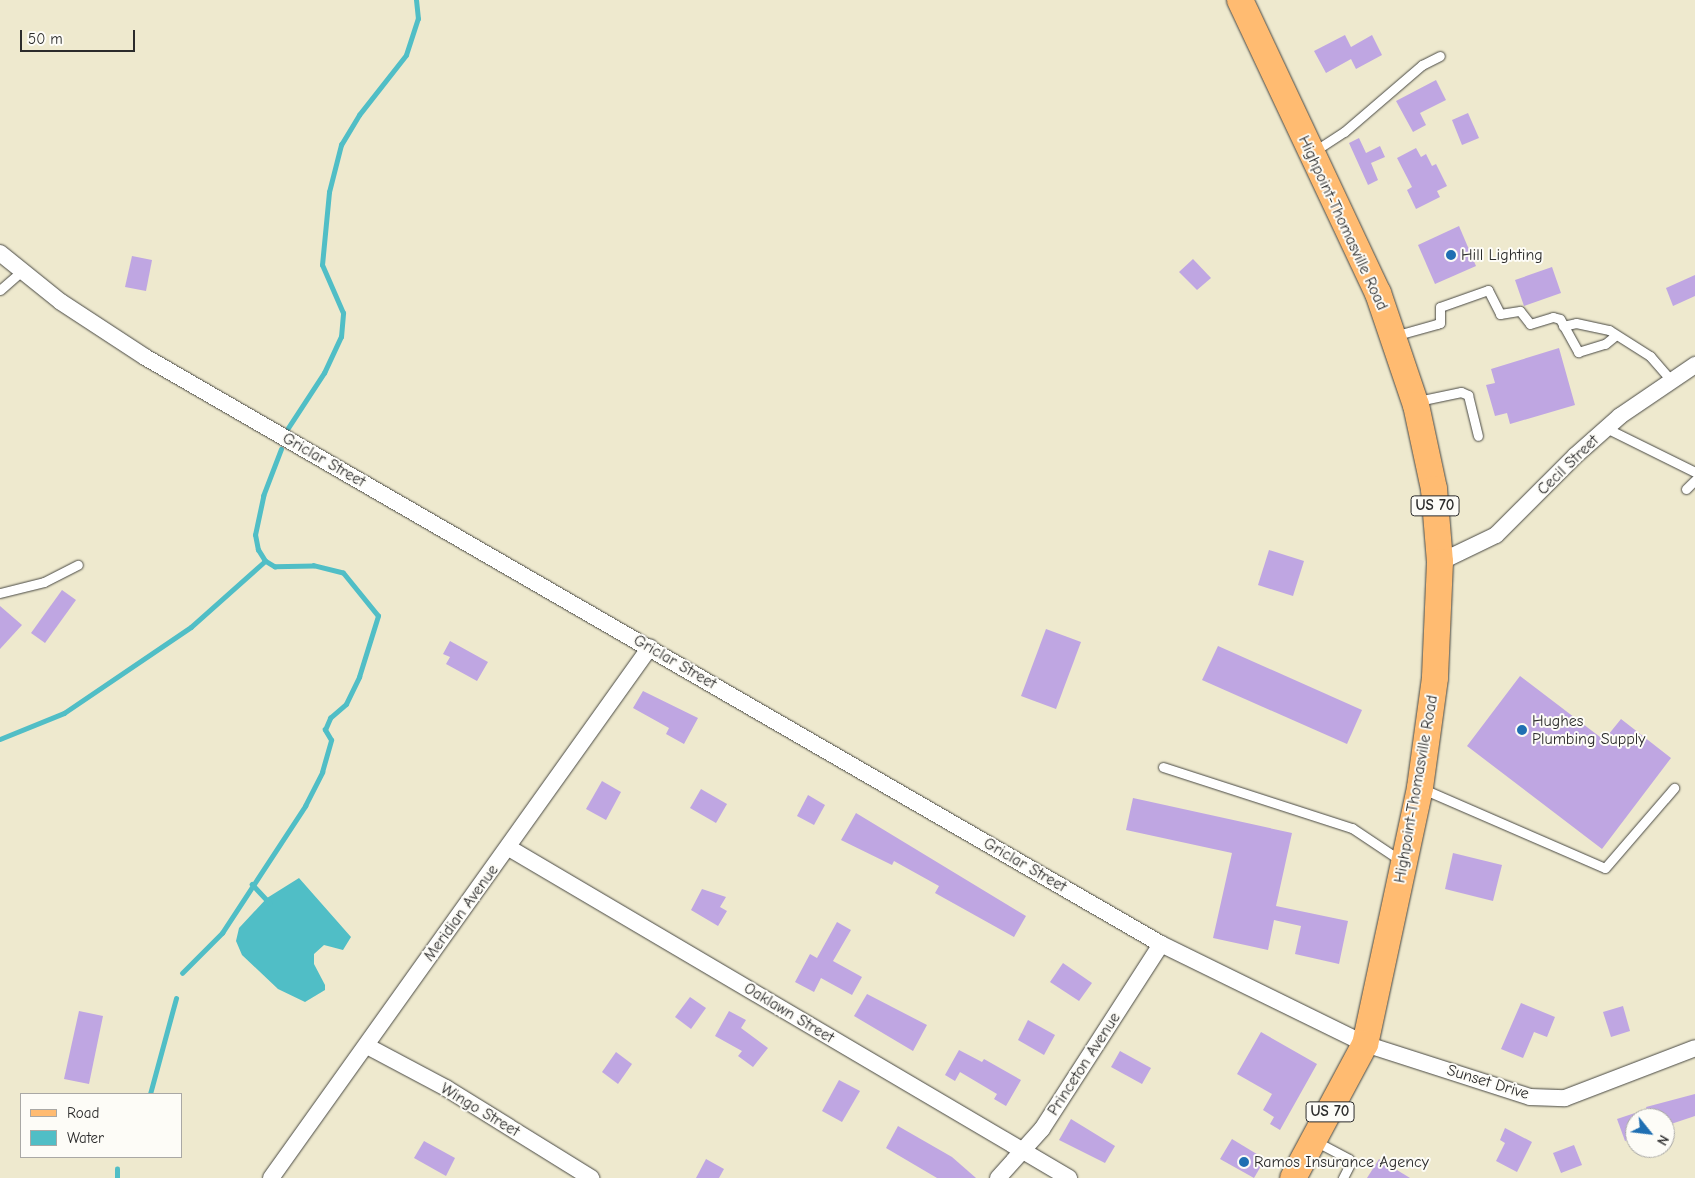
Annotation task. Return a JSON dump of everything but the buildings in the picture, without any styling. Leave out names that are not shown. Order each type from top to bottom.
[{"type":"main road","name":"Highpoint-Thomasville Road","points":[[1240,0],[1378,293],[1415,402],[1434,489],[1440,562],[1436,678],[1420,788],[1365,1044]]},
{"type":"main road","name":"US 70","points":[[1293,1178],[1365,1044]]},
{"type":"street","name":"Griclar Street","points":[[0,254],[61,302],[145,357],[650,647],[1161,944],[1365,1044]]},
{"type":"street","name":"Cecil Street","points":[[1440,562],[1496,535],[1606,428],[1670,379],[1695,365]]},
{"type":"street","name":"Meridian Avenue","points":[[272,1178],[509,848],[650,647]]},
{"type":"street","name":"Oaklawn Street","points":[[509,848],[1069,1178]]},
{"type":"street","name":"Princeton Avenue","points":[[998,1178],[1021,1150],[1042,1129],[1161,944]]},
{"type":"street","name":"Sunset Drive","points":[[1365,1044],[1530,1096],[1565,1098],[1695,1048]]},
{"type":"street","name":"Wingo Street","points":[[367,1046],[446,1088],[591,1178]]},
{"type":"lane","points":[[1311,153],[1344,132],[1422,65],[1440,56]]},
{"type":"lane","points":[[0,290],[22,271]]},
{"type":"lane","points":[[1393,336],[1440,323],[1440,307],[1488,290],[1500,314],[1520,312],[1530,324],[1557,317],[1578,352],[1605,344],[1615,336]]},
{"type":"lane","points":[[1563,326],[1591,324],[1609,330],[1615,336],[1650,356],[1670,379]]},
{"type":"lane","points":[[1415,402],[1461,392],[1468,395],[1478,436]]},
{"type":"lane","points":[[1606,428],[1695,472]]},
{"type":"lane","points":[[1686,489],[1695,480]]},
{"type":"lane","points":[[0,593],[44,582],[78,565]]},
{"type":"lane","points":[[1163,767],[1352,828],[1405,863]]},
{"type":"lane","points":[[1420,788],[1605,868],[1674,788]]},
{"type":"lane","points":[[1314,1140],[1349,1159],[1350,1164],[1343,1178]]},
{"type":"water","points":[[299,878],[351,937],[343,950],[324,945],[314,954],[314,964],[325,985],[325,990],[305,1002],[278,989],[242,955],[236,941],[239,928],[267,898]]},
{"type":"waterway","points":[[288,428],[324,373],[341,337],[343,313],[322,265],[329,192],[341,145],[359,115],[406,55],[418,19],[416,0]]},
{"type":"waterway","points":[[182,973],[222,933],[305,806],[322,772],[331,740],[325,730],[330,718],[346,704],[359,677],[378,616],[343,573],[314,566],[275,567],[265,561],[258,550],[255,535],[263,496],[281,449]]},
{"type":"waterway","points":[[0,739],[64,713],[191,627],[265,561]]},
{"type":"waterway","points":[[252,884],[270,903]]},
{"type":"waterway","points":[[150,1093],[176,998]]},
{"type":"waterway","points":[[117,1169],[117,1178]]},
{"type":"place","name":"Hill Lighting","points":[[1451,255]]},
{"type":"place","name":"Hughes Plumbing Supply","points":[[1522,730]]},
{"type":"place","name":"Ramos Insurance Agency","points":[[1244,1162]]}]
